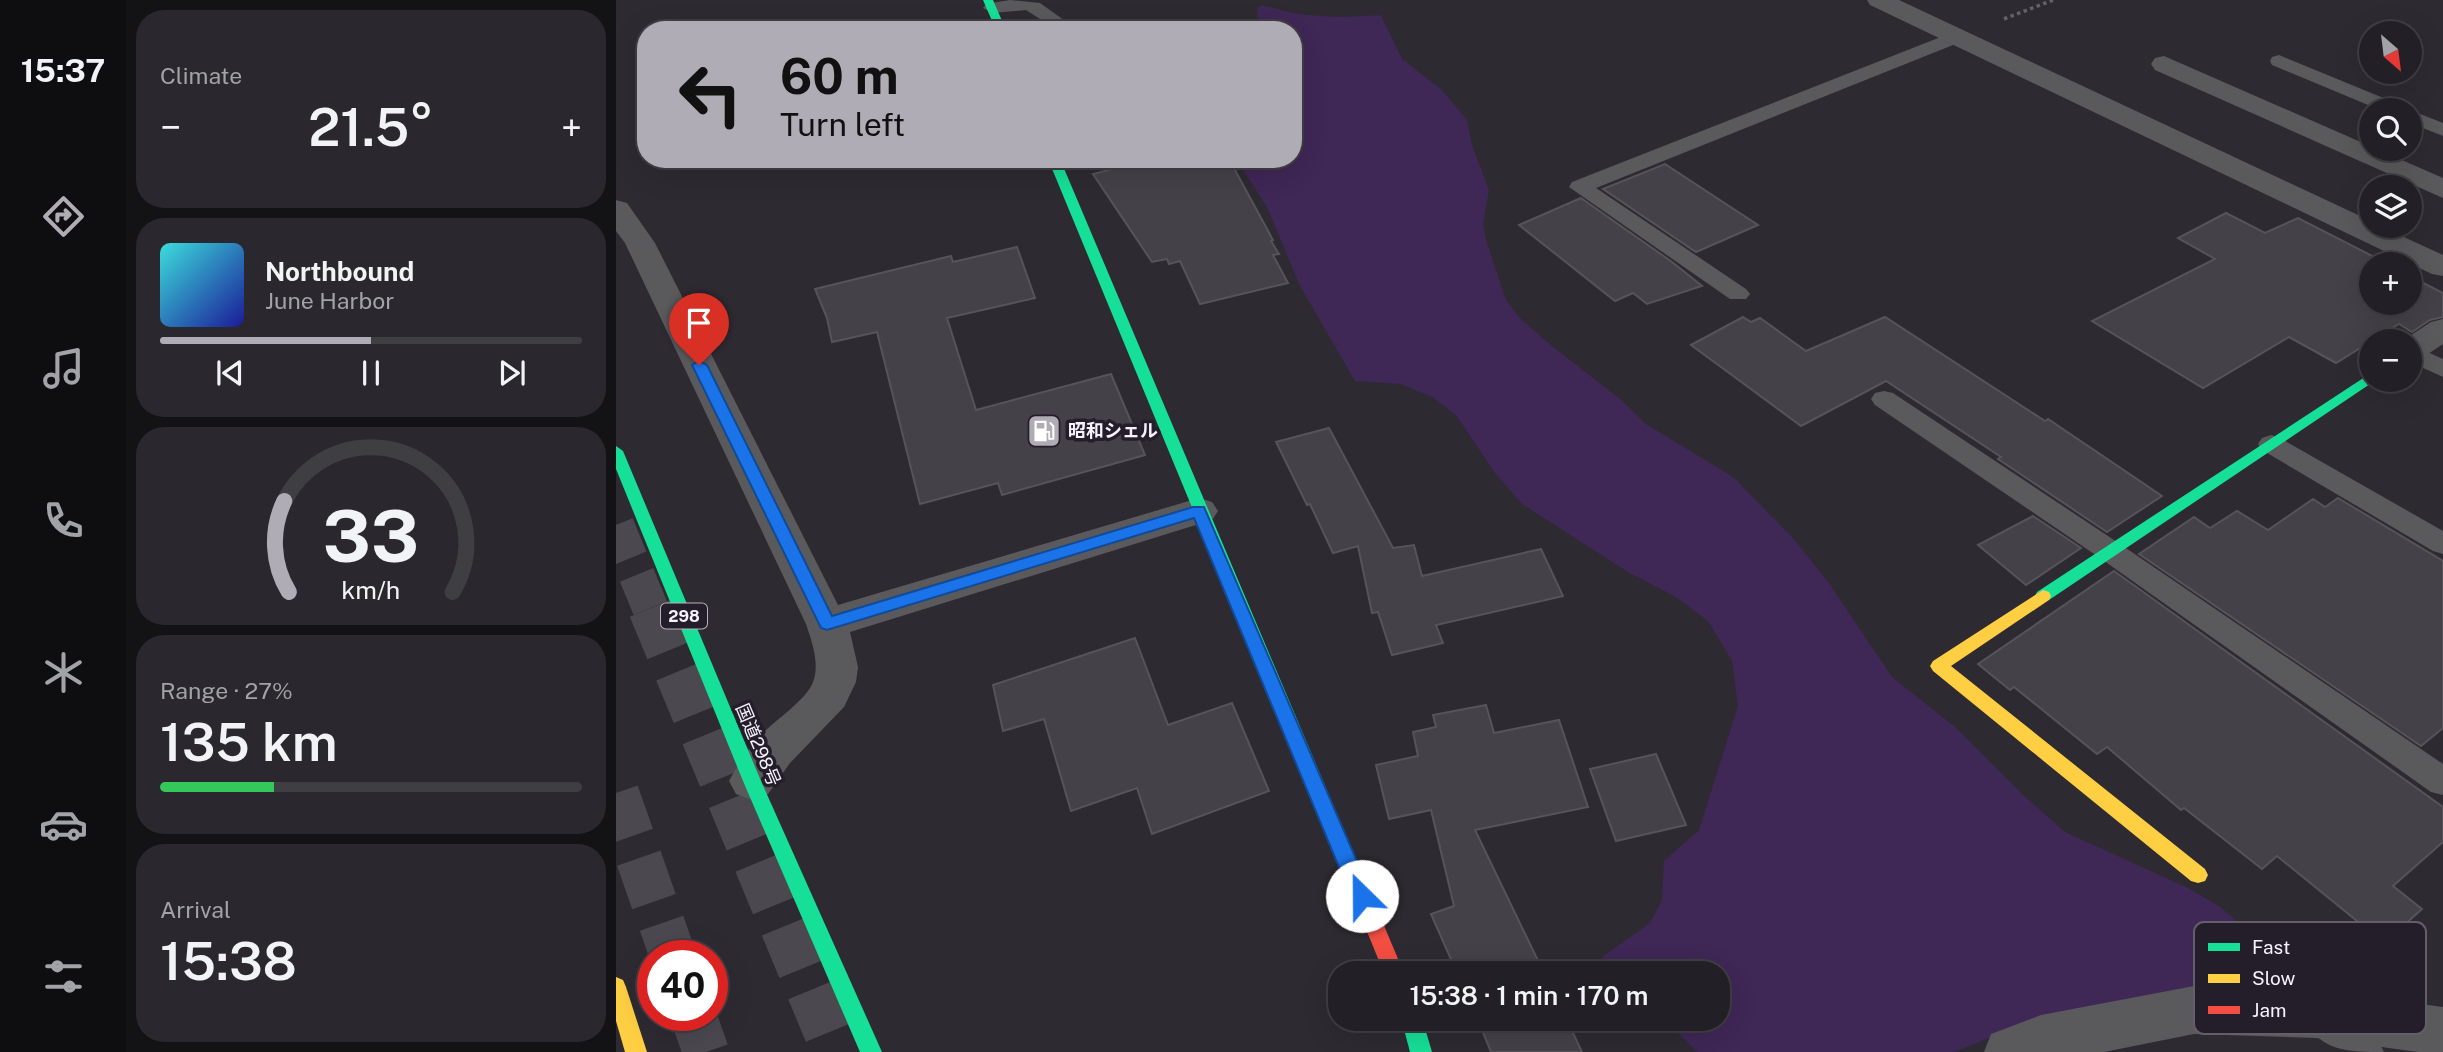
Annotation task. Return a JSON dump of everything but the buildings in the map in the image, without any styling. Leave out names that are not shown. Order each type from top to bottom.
[{"type":"main road","points":[[990,4],[997,21]]},
{"type":"main road","points":[[1058,168],[1389,961]]},
{"type":"main road","points":[[2198,875],[1939,666],[2359,385]]},
{"type":"main road","name":"国道298号","points":[[616,451],[752,781],[871,1052]]},
{"type":"main road","points":[[616,987],[636,1052]]},
{"type":"main road","points":[[1415,1031],[1421,1052]]},
{"type":"street","points":[[1879,0],[2443,267]]},
{"type":"street","points":[[2164,64],[2443,188]]},
{"type":"street","points":[[616,209],[640,243],[827,624],[837,652],[837,677],[831,694],[812,717],[776,747],[752,781]]},
{"type":"street","points":[[2422,344],[2443,329]]},
{"type":"street","points":[[827,624],[1199,511]]},
{"type":"street","points":[[2035,1048],[2194,1010]]},
{"type":"lane","points":[[990,4],[1031,4],[1056,21]]},
{"type":"lane","points":[[1738,294],[1580,187],[1956,37]]},
{"type":"lane","points":[[2279,61],[2367,98]]},
{"type":"lane","points":[[2422,121],[2443,130]]},
{"type":"lane","points":[[2422,358],[2443,369]]},
{"type":"lane","points":[[1884,399],[2110,551],[2443,782]]},
{"type":"lane","points":[[2271,443],[2443,544]]},
{"type":"lane","points":[[2342,1034],[2365,1052]]},
{"type":"shaded area","points":[[1261,6],[1315,16],[1381,15],[1402,59],[1442,90],[1467,120],[1472,145],[1489,190],[1483,224],[1486,240],[1506,300],[1520,318],[1620,399],[1646,424],[1733,477],[1792,537],[1829,583],[1892,677],[1955,727],[2022,794],[2065,832],[2188,888],[2219,906],[2238,922],[2194,922],[2194,999],[2027,1023],[1954,1052],[1697,1052],[1676,1031],[1730,1031],[1730,961],[1606,961],[1602,957],[1650,923],[1662,900],[1664,861],[1699,830],[1738,706],[1732,661],[1708,621],[1676,597],[1628,572],[1522,504],[1495,473],[1456,415],[1432,397],[1401,384],[1355,381],[1300,286],[1267,207],[1242,168],[1302,168],[1302,21],[1258,21],[1257,9]]},
{"type":"tunnel","points":[[616,525],[651,610]]},
{"type":"tunnel","points":[[651,608],[835,1052]]},
{"type":"tunnel","points":[[616,793],[667,940]]},
{"type":"tunnel","points":[[699,1031],[706,1052]]},
{"type":"traffic: fast","points":[[988,0],[997,21]]},
{"type":"traffic: fast","points":[[1058,168],[1317,788]]},
{"type":"traffic: fast","points":[[2043,596],[2359,385]]},
{"type":"traffic: fast","points":[[616,451],[752,781],[871,1052]]},
{"type":"traffic: fast","points":[[1415,1031],[1421,1052]]},
{"type":"traffic: slow","points":[[2043,596],[1939,666],[2198,875]]},
{"type":"traffic: slow","points":[[616,987],[636,1052]]},
{"type":"traffic: jam","points":[[1317,788],[1389,961]]},
{"type":"place","name":"昭和シェル","points":[[1044,431]]},
{"type":"route","points":[[699,365],[827,624],[1199,511],[1362,896]]}]
